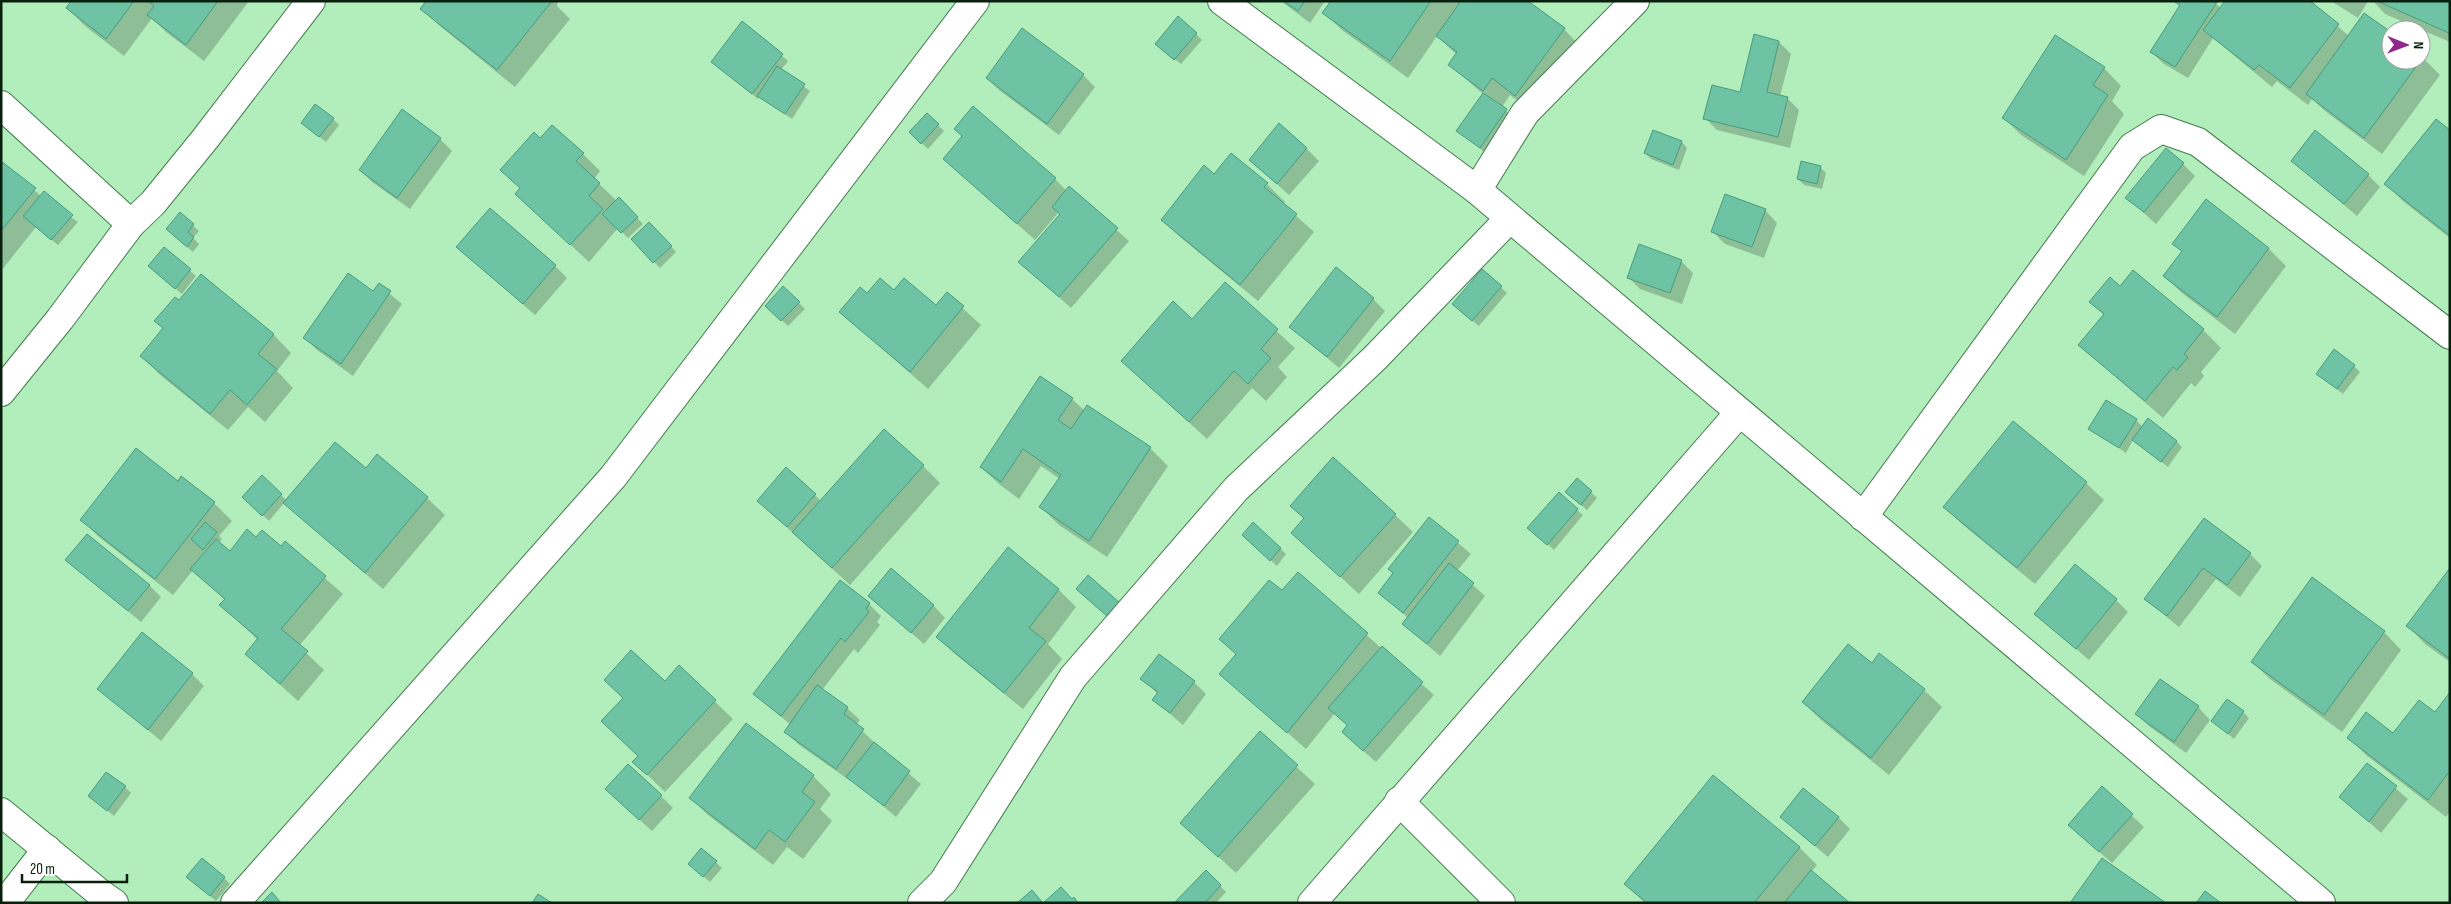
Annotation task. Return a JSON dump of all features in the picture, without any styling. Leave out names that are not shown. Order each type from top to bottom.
[{"type":"street","points":[[1,392],[60,319],[131,224],[153,203],[311,1]]},
{"type":"street","points":[[235,903],[613,477],[975,1]]},
{"type":"street","points":[[1222,1],[1477,190],[1509,219],[2321,903]]},
{"type":"street","points":[[1477,190],[1525,113],[1635,1]]},
{"type":"street","points":[[1,105],[131,224]]},
{"type":"street","points":[[1863,517],[2132,147],[2161,129],[2198,142],[2450,334]]},
{"type":"street","points":[[922,903],[943,882],[1074,677],[1236,490],[1375,358],[1509,219]]},
{"type":"street","points":[[1312,903],[1739,413]]},
{"type":"street","points":[[1399,801],[1502,903]]},
{"type":"street","points":[[1,812],[114,903]]},
{"type":"street","points":[[5,903],[46,850]]},
{"type":"building","points":[[71,1],[134,1],[106,39],[66,8]]},
{"type":"building","points":[[148,1],[218,1],[186,45],[147,15],[154,6]]},
{"type":"building","points":[[426,1],[552,1],[497,70],[420,9]]},
{"type":"building","points":[[1283,1],[1305,1],[1298,11]]},
{"type":"building","points":[[1331,1],[1431,1],[1390,61],[1322,13]]},
{"type":"building","points":[[1461,1],[1528,1],[1565,28],[1515,96],[1492,78],[1483,91],[1448,65],[1457,52],[1436,36]]},
{"type":"building","points":[[2173,1],[2217,2],[2175,67],[2150,52],[2180,5]]},
{"type":"building","points":[[2225,1],[2310,1],[2339,24],[2290,88],[2259,65],[2254,70],[2203,30]]},
{"type":"building","points":[[2377,1],[2450,1],[2449,33],[2431,25],[2431,20],[2420,20]]},
{"type":"building","points":[[2364,13],[2381,25],[2381,70],[2414,70],[2364,138],[2306,94]]},
{"type":"building","points":[[1178,16],[1197,33],[1174,60],[1155,44]]},
{"type":"building","points":[[742,21],[783,54],[752,94],[711,62]]},
{"type":"building","points":[[1022,28],[1084,74],[1047,124],[986,78]]},
{"type":"building","points":[[1754,34],[1779,41],[1767,92],[1788,97],[1778,137],[1703,119],[1712,85],[1740,92]]},
{"type":"building","points":[[2055,35],[2105,67],[2093,85],[2108,95],[2066,160],[2002,118]]},
{"type":"building","points":[[777,66],[805,84],[785,114],[757,96]]},
{"type":"building","points":[[1483,93],[1507,109],[1480,148],[1456,131]]},
{"type":"building","points":[[315,104],[334,118],[319,137],[301,123]]},
{"type":"building","points":[[973,106],[1056,178],[1017,224],[943,159],[962,136],[954,129]]},
{"type":"building","points":[[402,109],[441,138],[397,198],[359,170]]},
{"type":"building","points":[[927,113],[939,124],[921,144],[909,132]]},
{"type":"building","points":[[2436,119],[2450,130],[2450,236],[2384,184]]},
{"type":"building","points":[[1279,123],[1307,148],[1277,184],[1249,160]]},
{"type":"building","points":[[552,125],[584,153],[576,161],[600,183],[589,196],[603,209],[570,245],[515,194],[520,188],[500,170],[534,132],[540,138]]},
{"type":"building","points":[[1653,130],[1682,141],[1673,165],[1644,153]]},
{"type":"building","points":[[2315,130],[2369,174],[2344,204],[2291,161]]},
{"type":"building","points":[[2166,148],[2184,163],[2144,212],[2125,198]]},
{"type":"building","points":[[1231,153],[1268,183],[1264,187],[1297,214],[1240,285],[1161,220],[1204,165],[1214,174]]},
{"type":"building","points":[[1,161],[36,188],[1,231]]},
{"type":"building","points":[[1801,161],[1821,166],[1817,184],[1797,179]]},
{"type":"building","points":[[1069,186],[1118,228],[1059,297],[1018,262],[1060,214],[1052,207]]},
{"type":"building","points":[[44,191],[73,215],[51,240],[23,216]]},
{"type":"building","points":[[1725,194],[1766,209],[1752,247],[1711,232]]},
{"type":"building","points":[[619,197],[638,217],[621,233],[602,214]]},
{"type":"building","points":[[2206,199],[2269,248],[2217,317],[2163,276],[2182,251],[2172,244]]},
{"type":"building","points":[[490,208],[556,265],[523,304],[456,247]]},
{"type":"building","points":[[180,212],[194,224],[188,232],[194,237],[187,247],[166,229]]},
{"type":"building","points":[[649,222],[672,246],[653,263],[631,239]]},
{"type":"building","points":[[1639,244],[1682,260],[1670,293],[1627,278]]},
{"type":"building","points":[[164,247],[191,269],[175,289],[148,266]]},
{"type":"building","points":[[1336,267],[1374,298],[1327,357],[1289,327]]},
{"type":"building","points":[[1482,269],[1502,286],[1472,321],[1452,304]]},
{"type":"building","points":[[2133,270],[2204,329],[2184,354],[2188,357],[2177,370],[2173,367],[2145,401],[2078,345],[2104,314],[2089,302],[2110,277],[2120,286]]},
{"type":"building","points":[[348,273],[373,291],[379,283],[391,291],[341,364],[303,338]]},
{"type":"building","points":[[201,274],[274,334],[258,354],[277,369],[247,405],[230,390],[210,414],[140,356],[163,328],[154,321],[175,297],[179,300]]},
{"type":"building","points":[[880,278],[894,290],[904,278],[936,305],[947,292],[964,306],[910,372],[839,312],[860,287],[867,293]]},
{"type":"building","points":[[1225,282],[1278,329],[1261,349],[1271,358],[1248,384],[1234,371],[1189,422],[1121,361],[1173,301],[1192,319]]},
{"type":"building","points":[[783,286],[800,302],[781,321],[765,306]]},
{"type":"building","points":[[2334,349],[2355,365],[2337,389],[2316,374]]},
{"type":"building","points":[[1040,376],[1073,398],[1058,420],[1071,429],[1087,405],[1151,447],[1089,541],[1039,507],[1061,475],[1023,449],[1001,482],[980,467]]},
{"type":"building","points":[[2106,400],[2137,419],[2119,448],[2088,429]]},
{"type":"building","points":[[2148,418],[2177,441],[2161,462],[2132,440]]},
{"type":"building","points":[[2013,421],[2087,482],[2017,568],[1943,507]]},
{"type":"building","points":[[884,429],[924,465],[832,568],[792,532]]},
{"type":"building","points":[[335,442],[366,468],[377,454],[428,497],[365,573],[283,503]]},
{"type":"building","points":[[136,448],[178,481],[181,476],[215,502],[155,579],[80,520]]},
{"type":"building","points":[[1333,457],[1396,514],[1340,577],[1291,533],[1304,518],[1290,506]]},
{"type":"building","points":[[786,467],[816,494],[787,527],[757,501]]},
{"type":"building","points":[[262,475],[282,494],[262,516],[242,497]]},
{"type":"building","points":[[1577,478],[1592,491],[1581,505],[1565,492]]},
{"type":"building","points":[[1559,492],[1578,509],[1547,545],[1527,528]]},
{"type":"building","points":[[1429,517],[1459,541],[1403,613],[1378,593],[1393,573],[1388,569]]},
{"type":"building","points":[[2204,518],[2251,553],[2227,585],[2203,568],[2167,616],[2144,599]]},
{"type":"building","points":[[205,522],[217,532],[203,550],[191,539]]},
{"type":"building","points":[[1253,522],[1281,548],[1270,561],[1242,535]]},
{"type":"building","points":[[247,529],[256,537],[262,530],[281,546],[285,541],[326,576],[281,629],[308,651],[280,684],[245,654],[258,638],[219,605],[225,599],[190,569],[216,539],[230,551]]},
{"type":"building","points":[[87,534],[150,585],[128,611],[65,560]]},
{"type":"building","points":[[1008,547],[1059,589],[1029,628],[1046,641],[1004,693],[936,637]]},
{"type":"building","points":[[1449,563],[1474,583],[1427,644],[1402,624]]},
{"type":"building","points":[[2075,564],[2117,599],[2076,649],[2034,614]]},
{"type":"building","points":[[891,568],[934,605],[911,633],[868,596]]},
{"type":"building","points":[[2450,568],[2450,659],[2406,626]]},
{"type":"building","points":[[1298,572],[1368,633],[1287,733],[1219,674],[1236,654],[1219,639],[1269,580],[1282,590]]},
{"type":"building","points":[[1088,575],[1120,603],[1108,617],[1076,589]]},
{"type":"building","points":[[2312,577],[2385,631],[2324,715],[2251,662]]},
{"type":"building","points":[[840,580],[870,603],[866,609],[869,612],[845,642],[841,638],[781,716],[753,694]]},
{"type":"building","points":[[142,632],[193,673],[148,730],[97,689]]},
{"type":"building","points":[[1848,644],[1872,663],[1879,653],[1925,689],[1871,758],[1802,702]]},
{"type":"building","points":[[1382,646],[1423,682],[1363,751],[1342,732],[1347,725],[1328,708]]},
{"type":"building","points":[[631,650],[665,681],[679,665],[716,700],[647,775],[632,762],[638,756],[601,721],[623,698],[604,680]]},
{"type":"building","points":[[1159,654],[1195,681],[1170,713],[1152,700],[1158,692],[1140,679]]},
{"type":"building","points":[[2160,679],[2199,706],[2174,742],[2135,714]]},
{"type":"building","points":[[817,685],[848,707],[844,714],[864,729],[836,769],[784,732]]},
{"type":"building","points":[[2450,692],[2450,775],[2448,773],[2428,800],[2347,738],[2366,712],[2393,733],[2419,700],[2435,712]]},
{"type":"building","points":[[2227,699],[2244,711],[2228,734],[2211,721]]},
{"type":"building","points":[[746,723],[814,775],[802,792],[815,802],[785,842],[769,830],[755,849],[689,798]]},
{"type":"building","points":[[1260,731],[1298,765],[1218,857],[1180,823]]},
{"type":"building","points":[[874,742],[910,771],[884,806],[846,777]]},
{"type":"building","points":[[2367,763],[2397,786],[2369,822],[2339,797]]},
{"type":"building","points":[[628,764],[662,795],[639,820],[605,789]]},
{"type":"building","points":[[106,772],[126,786],[107,811],[88,796]]},
{"type":"building","points":[[1713,775],[1800,847],[1754,903],[1647,903],[1624,884]]},
{"type":"building","points":[[2102,786],[2133,814],[2099,852],[2068,825]]},
{"type":"building","points":[[1803,788],[1839,817],[1815,846],[1780,817]]},
{"type":"building","points":[[701,848],[717,861],[703,877],[688,864]]},
{"type":"building","points":[[202,858],[225,877],[210,896],[186,877]]},
{"type":"building","points":[[2102,858],[2166,903],[2070,903]]},
{"type":"building","points":[[1206,870],[1221,885],[1205,903],[1174,903]]},
{"type":"building","points":[[1811,870],[1850,903],[1784,903]]},
{"type":"building","points":[[1061,887],[1072,899],[1074,897],[1078,903],[1043,903]]},
{"type":"building","points":[[1032,890],[1043,903],[1017,903]]},
{"type":"building","points":[[2205,891],[2221,903],[2196,903]]},
{"type":"building","points":[[272,892],[281,903],[261,903]]},
{"type":"building","points":[[538,894],[552,903],[532,903]]}]
